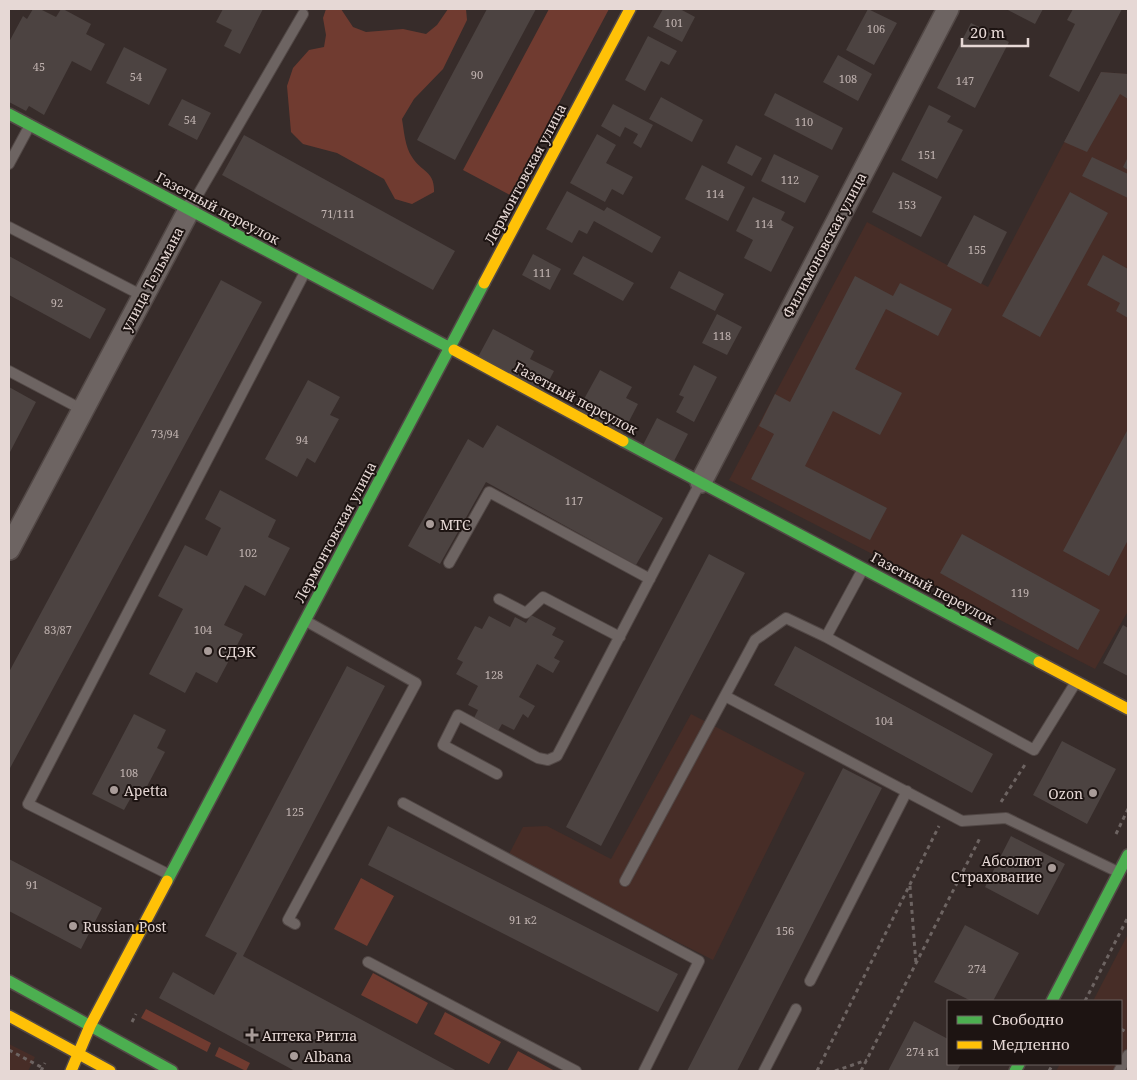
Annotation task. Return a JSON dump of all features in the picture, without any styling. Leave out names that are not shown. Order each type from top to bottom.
[{"type":"street","name":"Лермонтовская улица","points":[[71,1071],[90,1026],[630,9]]},
{"type":"street","name":"Филимоновская улица","points":[[701,482],[948,9]]},
{"type":"street","name":"Газетный переулок","points":[[9,114],[1128,709]]},
{"type":"street","name":"улица Тельмана","points":[[9,549],[189,210]]},
{"type":"street","points":[[1053,1000],[1128,855]]},
{"type":"street","points":[[9,981],[172,1071]]},
{"type":"street","points":[[9,1016],[110,1071]]},
{"type":"lane","name":"улица Тельмана","points":[[189,210],[303,14]]},
{"type":"lane","points":[[9,164],[30,125]]},
{"type":"lane","points":[[9,226],[143,296]]},
{"type":"lane","points":[[171,875],[28,804],[306,271]]},
{"type":"lane","points":[[9,371],[83,410]]},
{"type":"lane","points":[[497,774],[443,745],[458,715],[538,758],[548,760],[557,756],[701,482]]},
{"type":"lane","points":[[449,563],[488,492],[650,579]]},
{"type":"lane","points":[[826,637],[863,568]]},
{"type":"lane","points":[[499,599],[526,613],[543,597],[620,637]]},
{"type":"lane","points":[[625,881],[755,640],[786,618],[826,637],[1034,750],[1077,681]]},
{"type":"lane","points":[[295,924],[288,920],[416,683],[305,621]]},
{"type":"lane","points":[[725,696],[962,821],[1006,818],[1119,873]]},
{"type":"lane","points":[[810,981],[907,791]]},
{"type":"lane","points":[[403,803],[699,961],[644,1071]]},
{"type":"lane","points":[[368,962],[576,1071]]},
{"type":"lane","points":[[764,1071],[796,1009]]},
{"type":"lane","points":[[1119,1071],[1128,1055]]},
{"type":"path","points":[[861,1071],[990,819],[1034,750]]},
{"type":"path","points":[[817,1071],[946,812]]},
{"type":"path","points":[[910,884],[916,965]]},
{"type":"path","points":[[1086,1000],[1128,918]]},
{"type":"path","points":[[1124,926],[1128,929]]},
{"type":"path","points":[[9,1050],[43,1068]]},
{"type":"path","points":[[835,1071],[867,1060]]},
{"type":"shaded area","points":[[326,9],[341,9],[353,27],[366,32],[403,29],[426,34],[437,25],[448,9],[466,9],[467,20],[443,69],[414,99],[402,119],[408,149],[416,162],[430,176],[434,185],[434,192],[412,204],[395,199],[384,179],[337,153],[303,144],[291,132],[287,86],[293,68],[309,50],[324,47],[326,35],[323,18]]},
{"type":"shaded area","points":[[549,9],[609,9],[510,195],[463,170]]},
{"type":"shaded area","points":[[1101,72],[1128,74],[1128,611],[1095,669],[729,480],[867,222],[988,287]]},
{"type":"shaded area","points":[[691,714],[805,773],[713,960],[508,856],[523,827],[547,826],[611,859]]},
{"type":"shaded area","points":[[361,878],[394,896],[367,946],[334,929]]},
{"type":"shaded area","points":[[1128,934],[1128,1071],[1056,1071],[1059,1065],[1122,1065],[1122,1000],[1094,1000]]},
{"type":"shaded area","points":[[373,973],[428,1003],[417,1024],[361,995]]},
{"type":"shaded area","points":[[146,1009],[211,1043],[207,1052],[141,1018]]},
{"type":"shaded area","points":[[445,1012],[501,1042],[489,1064],[434,1034]]},
{"type":"shaded area","points":[[9,1044],[35,1057],[28,1071],[9,1071]]},
{"type":"shaded area","points":[[219,1047],[250,1063],[246,1071],[215,1056]]},
{"type":"shaded area","points":[[518,1051],[555,1071],[507,1071]]},
{"type":"building","points":[[33,9],[40,9],[56,17],[61,9],[63,9],[91,24],[86,34],[105,44],[91,71],[72,61],[44,115],[29,106],[26,111],[9,102],[9,42],[23,16],[27,19]]},
{"type":"building","points":[[223,9],[263,9],[240,54],[224,46],[232,30],[216,22]]},
{"type":"building","points":[[487,9],[536,9],[455,160],[417,140]]},
{"type":"building","points":[[663,9],[680,9],[695,17],[682,42],[653,27]]},
{"type":"building","points":[[868,9],[897,23],[874,65],[846,50]]},
{"type":"building","points":[[1006,9],[1043,9],[1035,24]]},
{"type":"building","points":[[1073,9],[1122,9],[1079,92],[1049,76],[1075,24],[1067,20]]},
{"type":"building","points":[[971,23],[1009,42],[975,108],[937,88]]},
{"type":"building","points":[[648,36],[677,51],[669,65],[661,61],[645,91],[625,80]]},
{"type":"building","points":[[124,47],[167,69],[149,105],[106,83]]},
{"type":"building","points":[[838,55],[872,74],[858,101],[823,82]]},
{"type":"building","points":[[1101,72],[1128,74],[1128,99],[1120,94],[1087,152],[1064,142]]},
{"type":"building","points":[[775,93],[843,128],[832,150],[764,115]]},
{"type":"building","points":[[661,97],[703,120],[692,142],[649,119]]},
{"type":"building","points":[[182,99],[211,113],[197,140],[168,125]]},
{"type":"building","points":[[613,104],[653,125],[641,148],[633,143],[638,134],[625,127],[620,137],[601,126]]},
{"type":"building","points":[[929,105],[951,116],[947,122],[963,130],[937,179],[901,160]]},
{"type":"building","points":[[597,134],[616,145],[606,163],[633,177],[623,195],[612,189],[605,202],[570,183]]},
{"type":"building","points":[[244,135],[455,251],[433,290],[222,175]]},
{"type":"building","points":[[736,145],[762,158],[752,176],[727,163]]},
{"type":"building","points":[[774,154],[819,176],[805,203],[761,181]]},
{"type":"building","points":[[1092,157],[1128,174],[1128,198],[1082,176]]},
{"type":"building","points":[[1128,157],[1128,170],[1123,167]]},
{"type":"building","points":[[702,165],[745,187],[728,221],[685,199]]},
{"type":"building","points":[[893,172],[942,197],[921,237],[872,212]]},
{"type":"building","points":[[567,191],[604,211],[607,207],[661,237],[652,253],[594,221],[587,234],[579,230],[572,243],[546,229]]},
{"type":"building","points":[[1070,192],[1108,213],[1040,337],[1002,316]]},
{"type":"building","points":[[753,197],[785,212],[781,220],[794,227],[771,272],[744,258],[753,240],[736,231]]},
{"type":"building","points":[[974,215],[1007,232],[981,284],[947,266]]},
{"type":"building","points":[[533,254],[561,269],[550,290],[522,275]]},
{"type":"building","points":[[1103,255],[1128,269],[1128,318],[1116,311],[1120,303],[1087,285]]},
{"type":"building","points":[[9,256],[106,309],[90,339],[9,295]]},
{"type":"building","points":[[583,256],[634,283],[623,301],[573,274]]},
{"type":"building","points":[[679,271],[724,294],[715,311],[670,288]]},
{"type":"building","points":[[855,276],[893,296],[900,283],[952,309],[938,336],[886,309],[855,369],[902,393],[880,435],[833,411],[805,466],[887,508],[870,540],[751,479],[774,434],[759,426],[775,394],[790,402]]},
{"type":"building","points":[[221,280],[262,302],[9,770],[9,672]]},
{"type":"building","points":[[717,314],[742,327],[727,355],[702,343]]},
{"type":"building","points":[[493,329],[534,351],[530,359],[554,371],[543,392],[478,357]]},
{"type":"building","points":[[694,365],[717,377],[694,422],[676,412],[684,397],[679,395]]},
{"type":"building","points":[[600,370],[632,387],[626,398],[638,404],[623,433],[578,410]]},
{"type":"building","points":[[308,380],[340,397],[330,415],[339,419],[315,463],[307,458],[297,477],[265,459]]},
{"type":"building","points":[[9,387],[36,402],[9,454]]},
{"type":"building","points":[[657,418],[688,434],[674,461],[643,445]]},
{"type":"building","points":[[497,425],[663,518],[636,565],[486,482],[440,564],[408,546],[468,439],[483,448]]},
{"type":"building","points":[[1128,429],[1128,540],[1109,576],[1063,551]]},
{"type":"building","points":[[220,490],[276,520],[268,537],[290,548],[265,596],[245,585],[224,625],[243,634],[217,683],[196,672],[185,693],[149,674],[183,609],[158,596],[185,545],[207,556],[221,528],[205,519]]},
{"type":"building","points":[[962,534],[1100,610],[1078,650],[940,573]]},
{"type":"building","points":[[709,554],[745,573],[601,846],[566,827]]},
{"type":"building","points":[[531,615],[556,628],[552,635],[564,641],[554,658],[560,661],[553,673],[537,664],[519,697],[535,706],[528,718],[523,714],[514,730],[502,724],[498,731],[474,718],[478,710],[468,705],[478,686],[456,674],[463,662],[457,659],[475,626],[482,629],[489,616],[510,627],[515,617],[526,623]]},
{"type":"building","points":[[1123,625],[1128,628],[1128,676],[1103,663]]},
{"type":"building","points":[[795,646],[993,754],[972,793],[774,685]]},
{"type":"building","points":[[347,666],[385,686],[243,956],[457,1071],[295,1071],[159,998],[173,972],[214,995],[237,953],[205,936]]},
{"type":"building","points":[[134,714],[166,730],[157,748],[165,752],[142,796],[134,792],[124,810],[92,794]]},
{"type":"building","points":[[1062,741],[1116,769],[1087,824],[1033,795]]},
{"type":"building","points":[[843,768],[882,788],[737,1071],[687,1071]]},
{"type":"building","points":[[388,826],[678,974],[658,1012],[368,865]]},
{"type":"building","points":[[1011,836],[1065,864],[1038,915],[985,887]]},
{"type":"building","points":[[9,859],[102,908],[81,949],[9,911]]},
{"type":"building","points":[[965,925],[1019,953],[994,1000],[969,1000],[934,982]]},
{"type":"building","points":[[914,1021],[947,1038],[947,1065],[960,1065],[957,1071],[888,1071]]},
{"type":"traffic: fast","points":[[9,114],[454,350]]},
{"type":"traffic: fast","points":[[167,881],[484,283]]},
{"type":"traffic: fast","points":[[623,441],[1039,662]]},
{"type":"traffic: fast","points":[[1053,1000],[1128,855]]},
{"type":"traffic: fast","points":[[9,981],[172,1071]]},
{"type":"traffic: fast","points":[[1015,1071],[1018,1065]]},
{"type":"traffic: slow","points":[[484,283],[630,9]]},
{"type":"traffic: slow","points":[[454,350],[623,441]]},
{"type":"traffic: slow","points":[[1039,662],[1128,709]]},
{"type":"traffic: slow","points":[[71,1071],[90,1026],[167,881]]},
{"type":"traffic: slow","points":[[9,1016],[110,1071]]},
{"type":"place","name":"МТС","points":[[430,524]]},
{"type":"place","name":"СДЭК","points":[[208,651]]},
{"type":"place","name":"Apetta","points":[[114,790]]},
{"type":"place","name":"Ozon","points":[[1093,793]]},
{"type":"place","name":"Абсолют Страхование","points":[[1052,868]]},
{"type":"place","name":"Russian Post","points":[[73,926]]},
{"type":"place","name":"Аптека Ригла","points":[[252,1035]]},
{"type":"place","name":"Albana","points":[[294,1056]]}]
